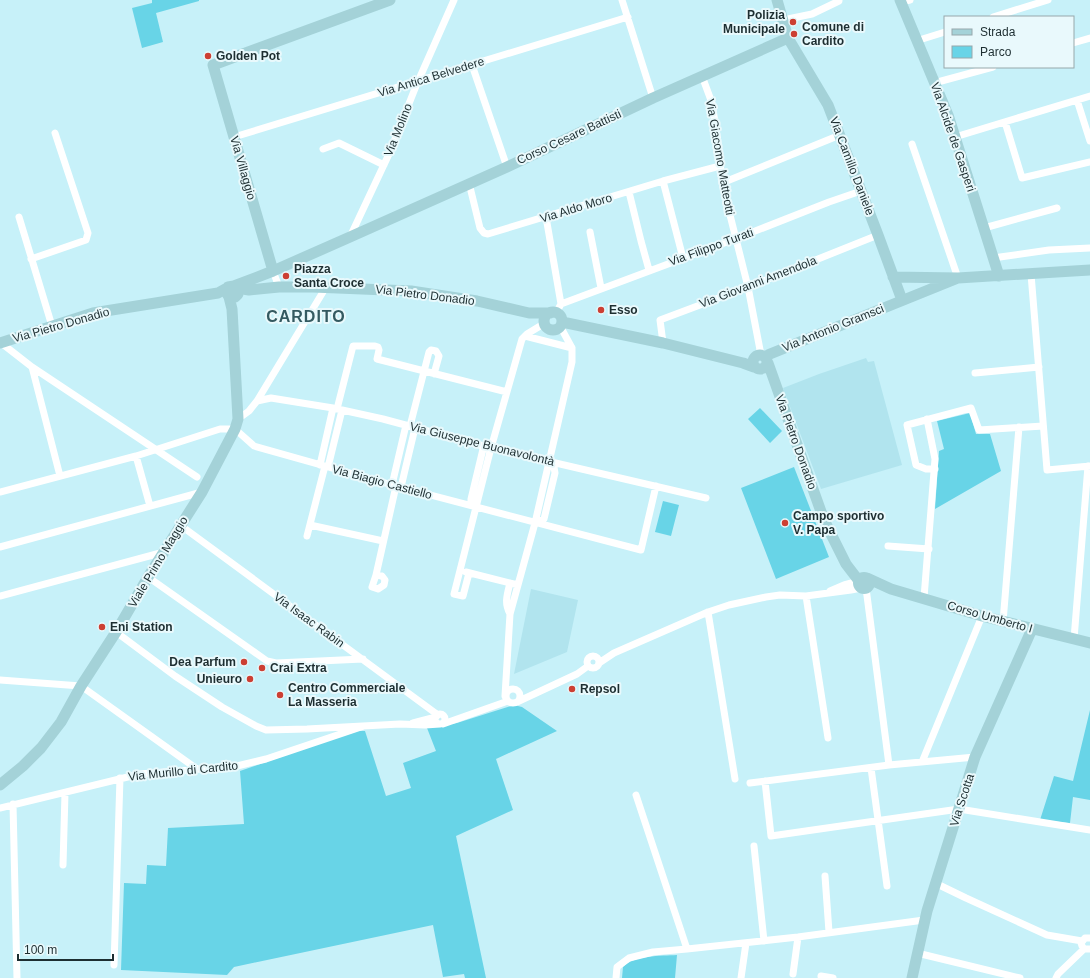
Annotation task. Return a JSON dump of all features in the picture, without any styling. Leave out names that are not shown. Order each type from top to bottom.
[{"type":"street","name":"Via Villaggio","points":[[274,271],[213,65],[390,0]]},
{"type":"street","name":"Via Molino","points":[[350,237],[384,165],[418,81],[454,0]]},
{"type":"street","points":[[622,0],[653,98]]},
{"type":"street","name":"Via Camillo Daniele","points":[[776,0],[788,38],[828,105],[902,300]]},
{"type":"street","points":[[783,20],[812,14],[839,0]]},
{"type":"street","points":[[996,16],[1048,0]]},
{"type":"street","name":"Via Alcide de Gasperi","points":[[904,1],[916,41],[948,115],[999,276]]},
{"type":"street","name":"Via Antica Belvedere","points":[[234,138],[628,17]]},
{"type":"street","points":[[916,41],[944,32]]},
{"type":"street","name":"Corso Cesare Battisti","points":[[233,292],[274,271],[507,167],[653,98],[788,38]]},
{"type":"street","points":[[1074,43],[1090,38]]},
{"type":"street","points":[[472,64],[507,167]]},
{"type":"street","points":[[934,83],[988,68]]},
{"type":"street","name":"Via Giacomo Matteotti","points":[[702,76],[712,103],[722,183],[748,287],[761,362]]},
{"type":"street","points":[[955,137],[1090,96]]},
{"type":"street","points":[[1077,100],[1090,140]]},
{"type":"street","points":[[1005,122],[1022,178],[1090,162]]},
{"type":"street","points":[[32,258],[86,240],[88,233],[55,133]]},
{"type":"street","points":[[722,183],[840,135]]},
{"type":"street","points":[[323,149],[339,143],[384,165]]},
{"type":"street","points":[[912,144],[958,278]]},
{"type":"street","name":"Via Aldo Moro","points":[[469,183],[480,228],[484,233],[488,234],[663,181],[720,166]]},
{"type":"street","points":[[663,181],[683,258]]},
{"type":"street","name":"Via Filippo Turati","points":[[525,336],[601,288],[736,239],[829,202],[861,191]]},
{"type":"street","points":[[629,192],[649,270]]},
{"type":"street","points":[[984,228],[1057,208]]},
{"type":"street","points":[[18,217],[52,326]]},
{"type":"street","points":[[546,217],[554,318],[572,348],[572,362],[535,523],[510,614],[508,671],[505,685],[507,698],[512,703],[525,699],[577,674],[588,666]]},
{"type":"street","points":[[590,232],[601,288]]},
{"type":"street","name":"Via Giovanni Amendola","points":[[663,343],[660,320],[748,287],[878,235]]},
{"type":"street","points":[[993,258],[1049,250],[1090,248]]},
{"type":"street","points":[[893,277],[958,278],[1090,270]]},
{"type":"street","points":[[274,271],[278,287]]},
{"type":"street","points":[[1032,274],[1047,470],[1089,466],[1087,504],[1074,639]]},
{"type":"street","points":[[929,278],[934,282],[929,290]]},
{"type":"street","name":"Via Antonio Gramsci","points":[[761,362],[770,354],[958,278]]},
{"type":"street","name":"Via Pietro Donadio","points":[[0,343],[93,313],[233,292],[278,287],[326,287],[411,291],[477,301],[743,362],[761,362],[772,376],[824,520],[840,552],[861,581]]},
{"type":"street","points":[[0,492],[136,456],[237,424],[257,401],[326,287]]},
{"type":"street","points":[[233,292],[232,309],[237,424]]},
{"type":"street","points":[[469,573],[464,596],[454,594],[491,448],[522,339],[525,336],[572,348]]},
{"type":"street","points":[[0,343],[32,367],[197,477]]},
{"type":"street","points":[[308,536],[353,346],[375,346],[378,347],[379,350],[376,359],[507,392]]},
{"type":"street","points":[[376,575],[424,371],[429,352],[432,350],[436,351],[439,356],[434,374]]},
{"type":"street","points":[[32,367],[60,476]]},
{"type":"street","points":[[975,372],[1039,367]]},
{"type":"street","name":"Via Giuseppe Buonavolontà","points":[[257,401],[271,398],[338,409],[411,426],[491,448],[706,498]]},
{"type":"street","points":[[935,468],[926,469],[916,465],[907,425],[971,408],[979,430],[1043,426]]},
{"type":"street","points":[[924,598],[935,468],[935,460],[927,419]]},
{"type":"street","name":"Via Biagio Castiello","points":[[237,424],[254,446],[476,508],[641,550],[656,486]]},
{"type":"street","name":"Viale Primo Maggio","points":[[0,785],[23,766],[41,748],[61,722],[81,686],[202,492],[237,424]]},
{"type":"street","points":[[1003,622],[1019,427]]},
{"type":"street","points":[[136,456],[150,506]]},
{"type":"street","points":[[0,546],[202,492]]},
{"type":"street","name":"Via Isaac Rabin","points":[[180,526],[439,716]]},
{"type":"street","points":[[310,526],[383,541]]},
{"type":"street","points":[[888,546],[929,549]]},
{"type":"street","points":[[0,596],[165,552]]},
{"type":"street","points":[[461,571],[518,585]]},
{"type":"street","points":[[148,577],[267,661],[276,663],[363,659]]},
{"type":"street","points":[[828,592],[844,585],[851,577],[861,581]]},
{"type":"street","points":[[588,666],[596,668],[599,663],[614,653],[708,612],[729,605],[780,595],[806,596],[851,590],[861,581]]},
{"type":"street","points":[[861,581],[889,766]]},
{"type":"street","name":"Corso Umberto I","points":[[861,581],[1003,622],[1090,643]]},
{"type":"street","points":[[510,583],[506,598],[506,607],[510,614]]},
{"type":"street","points":[[806,596],[828,738]]},
{"type":"street","points":[[708,612],[735,779]]},
{"type":"street","points":[[922,762],[982,616]]},
{"type":"street","name":"Via Scotta","points":[[912,978],[924,920],[975,757],[1032,629]]},
{"type":"street","points":[[116,632],[175,676],[222,707],[263,729],[277,730],[409,724],[425,726],[441,724],[507,698],[510,690],[528,693],[538,692]]},
{"type":"street","points":[[588,666],[587,660],[591,656],[597,657],[599,663]]},
{"type":"street","points":[[508,671],[512,684],[520,696],[517,702]]},
{"type":"street","points":[[0,680],[81,686],[197,769]]},
{"type":"street","points":[[409,724],[439,716],[457,718]]},
{"type":"street","points":[[439,716],[436,722],[441,724]]},
{"type":"street","name":"Via Murillo di Cardito","points":[[0,808],[140,774],[237,766],[266,759],[364,726]]},
{"type":"street","points":[[750,783],[975,757]]},
{"type":"street","points":[[872,768],[887,886]]},
{"type":"street","points":[[114,965],[120,778]]},
{"type":"street","points":[[765,781],[771,836],[959,809],[1090,830]]},
{"type":"street","points":[[63,865],[64,793]]},
{"type":"street","points":[[636,795],[687,949]]},
{"type":"street","points":[[13,804],[17,978]]},
{"type":"street","points":[[754,846],[764,941]]},
{"type":"street","points":[[825,876],[829,932]]},
{"type":"street","points":[[935,883],[1047,935],[1082,941],[1086,938],[1090,938]]},
{"type":"street","points":[[616,978],[617,967],[630,958],[653,952],[798,937],[924,920]]},
{"type":"street","points":[[792,974],[798,937]]},
{"type":"street","points":[[1056,978],[1058,974],[1087,949],[1081,944],[1082,941]]},
{"type":"street","points":[[742,978],[746,942]]},
{"type":"street","points":[[917,953],[1020,978]]},
{"type":"street","points":[[821,976],[833,978]]},
{"type":"shaded area","points":[[866,358],[868,362],[874,361],[902,465],[821,489],[783,388]]},
{"type":"shaded area","points":[[531,589],[578,600],[567,652],[514,674]]},
{"type":"green space","points":[[152,0],[199,1],[156,13],[163,42],[142,48],[132,8],[152,3]]},
{"type":"green space","points":[[760,408],[782,431],[770,443],[748,419]]},
{"type":"green space","points":[[970,413],[976,434],[990,434],[1001,471],[935,509],[939,451],[944,449],[937,421]]},
{"type":"green space","name":"Campo sportivo V. Papa","points":[[794,467],[829,557],[776,579],[741,488]]},
{"type":"green space","points":[[663,501],[679,505],[671,536],[655,532]]},
{"type":"green space","points":[[514,705],[522,707],[557,731],[496,759],[513,810],[456,836],[486,978],[465,978],[464,974],[443,977],[433,925],[234,967],[227,975],[121,970],[124,883],[146,884],[147,865],[166,866],[168,828],[244,824],[240,771],[355,731],[365,731],[386,796],[411,788],[403,763],[436,751],[427,728],[457,723]]},
{"type":"green space","points":[[1090,710],[1090,800],[1073,797],[1070,823],[1040,820],[1054,776],[1073,781]]},
{"type":"green space","points":[[677,955],[675,978],[622,978],[623,967],[634,960],[656,956]]},
{"type":"place","name":"Polizia Municipale","points":[[793,22]]},
{"type":"place","name":"Comune di Cardito","points":[[794,34]]},
{"type":"place","name":"Golden Pot","points":[[208,56]]},
{"type":"place","name":"Piazza Santa Croce","points":[[286,276]]},
{"type":"place","name":"Esso","points":[[601,310]]},
{"type":"place","name":"Campo sportivo V. Papa","points":[[785,523]]},
{"type":"place","name":"Eni Station","points":[[102,627]]},
{"type":"place","name":"Dea Parfum","points":[[244,662]]},
{"type":"place","name":"Crai Extra","points":[[262,668]]},
{"type":"place","name":"Unieuro","points":[[250,679]]},
{"type":"place","name":"Repsol","points":[[572,689]]},
{"type":"place","name":"Centro Commerciale La Masseria","points":[[280,695]]},
{"type":"district","name":"CARDITO","points":[[306,316]]}]
